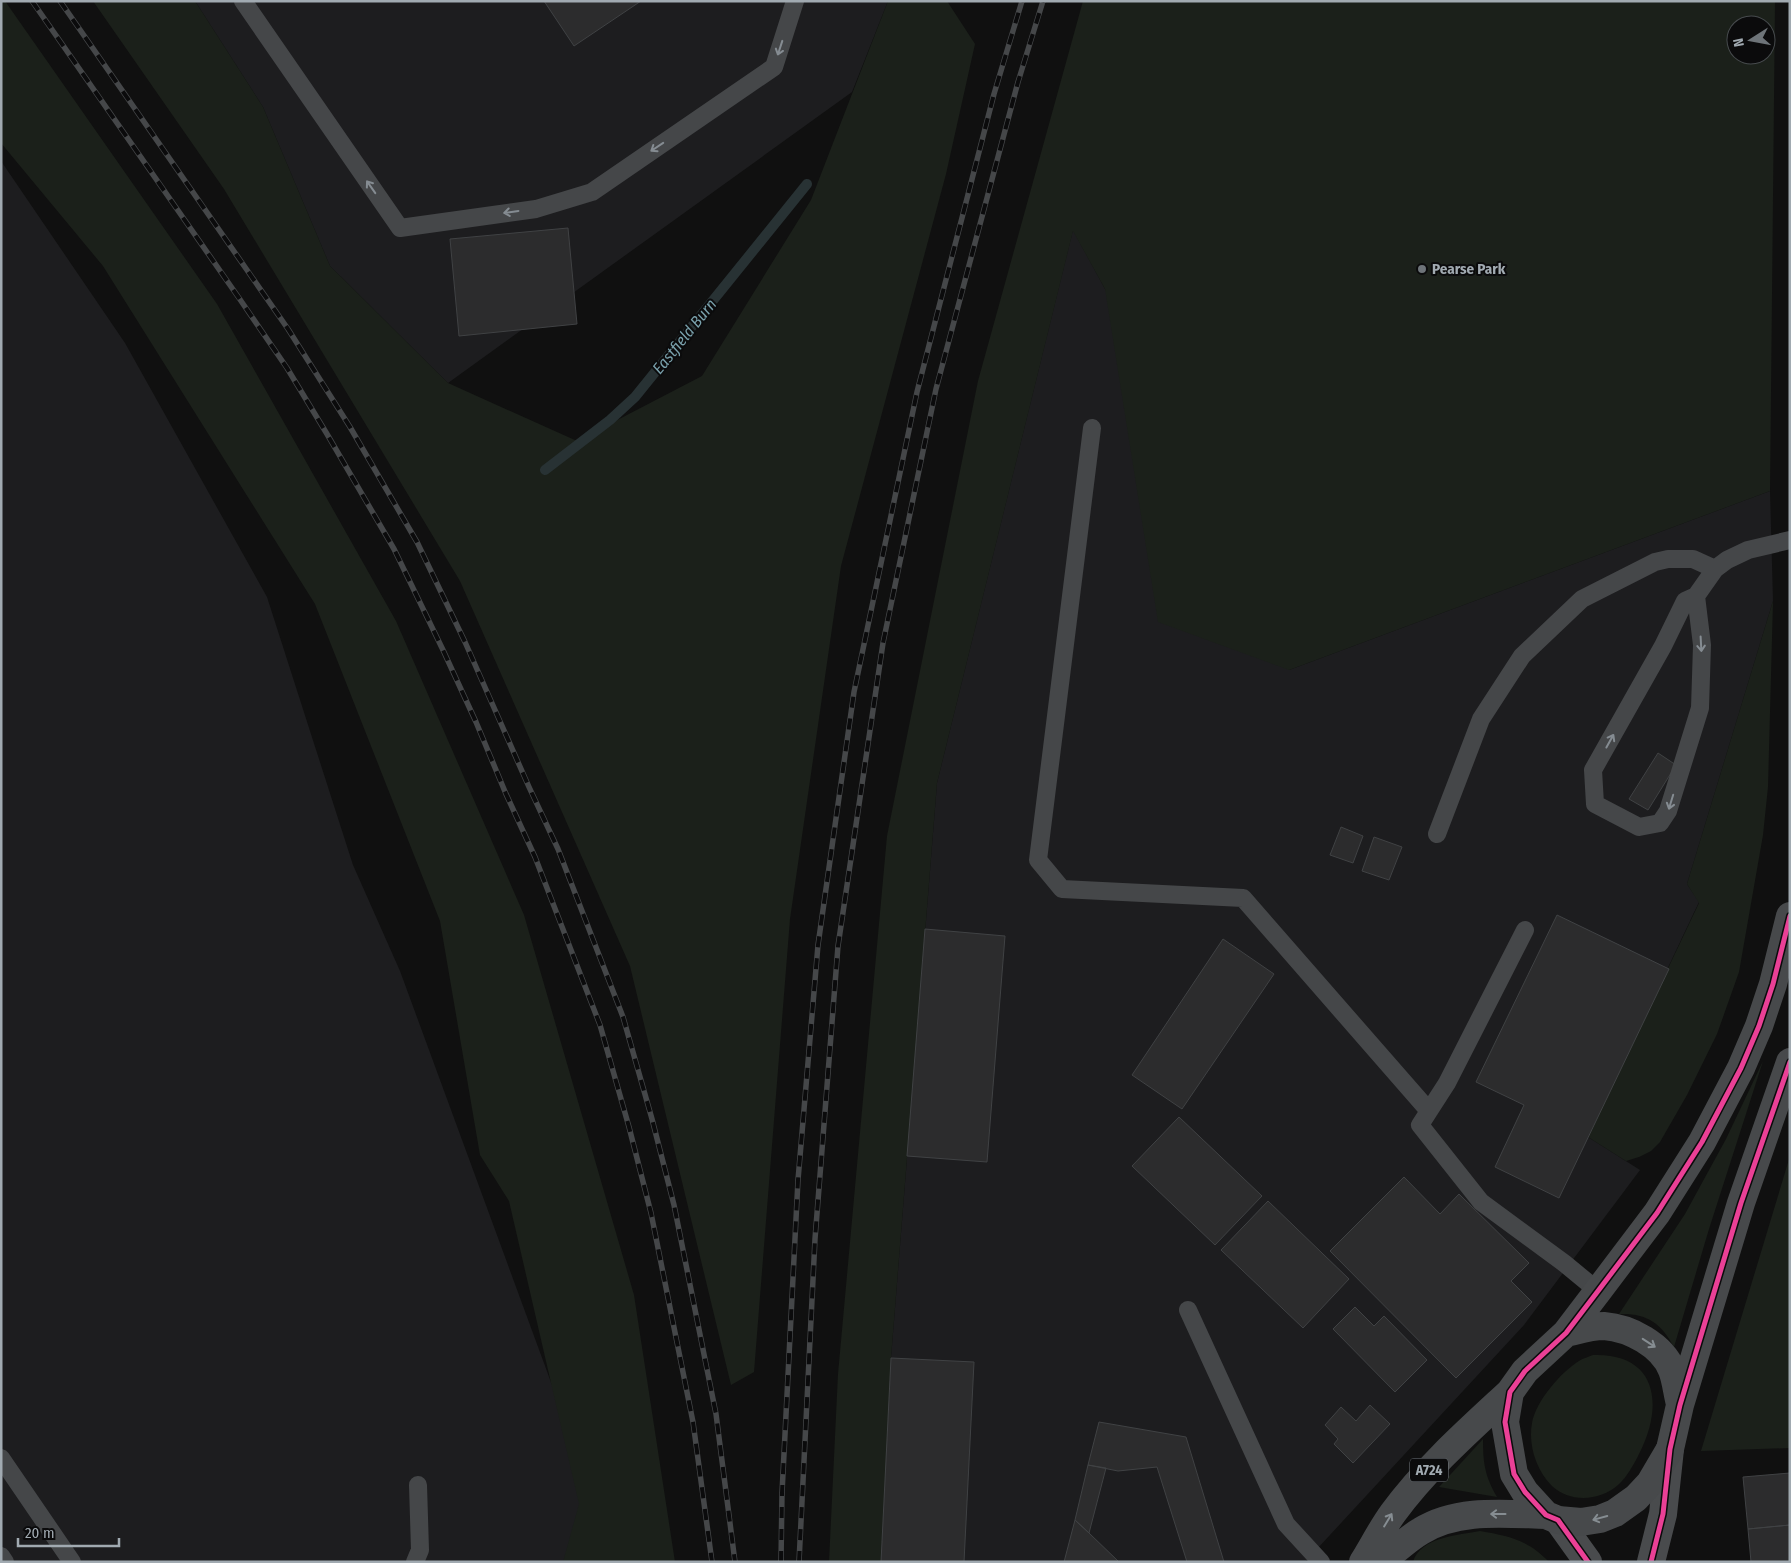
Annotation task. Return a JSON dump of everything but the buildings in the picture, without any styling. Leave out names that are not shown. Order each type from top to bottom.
[{"type":"main road","points":[[1588,1562],[1552,1517],[1525,1492],[1514,1474],[1505,1422],[1510,1392],[1525,1371],[1566,1333],[1598,1292],[1656,1213],[1702,1142],[1741,1068],[1759,1026],[1790,916]]},
{"type":"main road","points":[[1651,1562],[1663,1514],[1670,1449],[1680,1405],[1741,1203],[1790,1062]]},
{"type":"main road","points":[[1566,1333],[1590,1327],[1604,1326],[1624,1329],[1654,1345],[1672,1369],[1680,1405]]},
{"type":"main road","name":"A724","points":[[1363,1562],[1392,1513],[1434,1464],[1510,1392]]},
{"type":"main road","points":[[1382,1562],[1422,1530],[1449,1519],[1477,1514],[1552,1517],[1581,1522],[1600,1519],[1616,1513],[1636,1498],[1650,1483],[1670,1449]]},
{"type":"lane","points":[[243,1],[400,228],[536,209],[592,192],[774,67],[795,1]]},
{"type":"lane","points":[[1092,428],[1038,860],[1062,889],[1242,898],[1430,1110]]},
{"type":"lane","points":[[1696,596],[1702,645],[1700,708],[1668,811],[1660,823],[1639,827],[1595,804],[1593,770],[1663,646],[1685,601],[1696,596],[1715,569],[1727,560],[1748,550],[1790,540]]},
{"type":"lane","points":[[1436,834],[1481,719],[1522,656],[1582,599],[1655,562],[1668,559],[1693,559],[1715,569]]},
{"type":"lane","points":[[1524,930],[1447,1083],[1420,1125],[1480,1202],[1564,1263],[1598,1292]]},
{"type":"lane","points":[[1188,1310],[1286,1524],[1321,1562]]},
{"type":"lane","points":[[1,1458],[72,1562]]},
{"type":"lane","points":[[415,1562],[420,1550],[418,1485]]},
{"type":"lane","points":[[1,1556],[5,1562]]},
{"type":"shaded area","points":[[1,1],[5,1],[217,304],[396,621],[524,915],[634,1295],[675,1562],[563,1562],[579,1504],[509,1201],[480,1155],[440,921],[315,604],[103,266],[1,143]]},
{"type":"shaded area","points":[[93,1],[195,1],[263,107],[330,266],[448,383],[577,441],[702,376],[811,200],[888,1],[947,1],[975,44],[946,174],[841,566],[790,919],[754,1372],[731,1385],[630,966],[460,581],[224,189]]},
{"type":"shaded area","points":[[195,1],[888,1],[852,92],[448,383],[330,266],[263,107]]},
{"type":"shaded area","points":[[1083,1],[1775,1],[1775,15],[1726,15],[1726,65],[1774,65],[1770,491],[1289,670],[1158,622],[1105,289],[1073,231],[937,783],[891,1358],[881,1562],[829,1562],[838,1374],[887,836],[978,381]]},
{"type":"shaded area","points":[[1,161],[125,343],[267,597],[353,865],[400,971],[617,1562],[1,1562]]},
{"type":"shaded area","points":[[1073,230],[1105,289],[1289,670],[1770,491],[1773,601],[1687,884],[1699,902],[1588,1137],[1640,1170],[1524,1325],[1305,1562],[881,1562],[891,1358],[937,783]]},
{"type":"shaded area","points":[[1773,601],[1768,787],[1763,835],[1739,972],[1717,1034],[1687,1095],[1660,1142],[1651,1151],[1626,1161],[1588,1137],[1699,903],[1687,884]]},
{"type":"shaded area","points":[[1763,1061],[1709,1229],[1674,1347],[1664,1332],[1652,1321],[1638,1315],[1619,1314],[1685,1214],[1726,1139]]},
{"type":"shaded area","points":[[1790,1156],[1790,1448],[1701,1451]]},
{"type":"shaded area","points":[[1593,1355],[1615,1357],[1631,1363],[1643,1373],[1650,1386],[1653,1401],[1652,1418],[1647,1436],[1630,1470],[1621,1482],[1611,1490],[1594,1497],[1585,1498],[1567,1495],[1546,1480],[1532,1448],[1531,1431],[1534,1414],[1550,1388],[1572,1366],[1582,1359]]},
{"type":"shaded area","points":[[1483,1439],[1486,1470],[1497,1497],[1439,1487]]},
{"type":"shaded area","points":[[1480,1531],[1518,1540],[1549,1562],[1413,1562],[1423,1547],[1432,1542],[1451,1536]]},
{"type":"waterway","name":"Eastfield Burn","points":[[545,470],[610,420],[635,397],[807,184]]},
{"type":"railway","points":[[32,1],[287,368],[327,434],[394,549],[476,722],[535,857],[600,1025],[651,1213],[693,1422],[712,1562]]},
{"type":"railway","points":[[60,1],[288,329],[350,427],[417,542],[465,642],[558,849],[623,1017],[674,1205],[716,1414],[735,1562]]},
{"type":"railway","points":[[781,1562],[782,1493],[798,1180],[818,945],[854,692],[917,392],[994,94],[1022,1]]},
{"type":"railway","points":[[799,1562],[815,1239],[838,946],[883,643],[936,389],[1018,82],[1043,1]]},
{"type":"cycle path","points":[[1588,1562],[1558,1520],[1546,1515],[1525,1492],[1514,1474],[1505,1422],[1510,1392],[1525,1371],[1566,1333],[1657,1213],[1702,1142],[1741,1068],[1759,1026],[1773,984],[1790,916]]},
{"type":"cycle path","points":[[1651,1562],[1663,1514],[1670,1449],[1680,1405],[1741,1203],[1790,1062]]},
{"type":"place","name":"Pearse Park","points":[[1422,269]]}]
